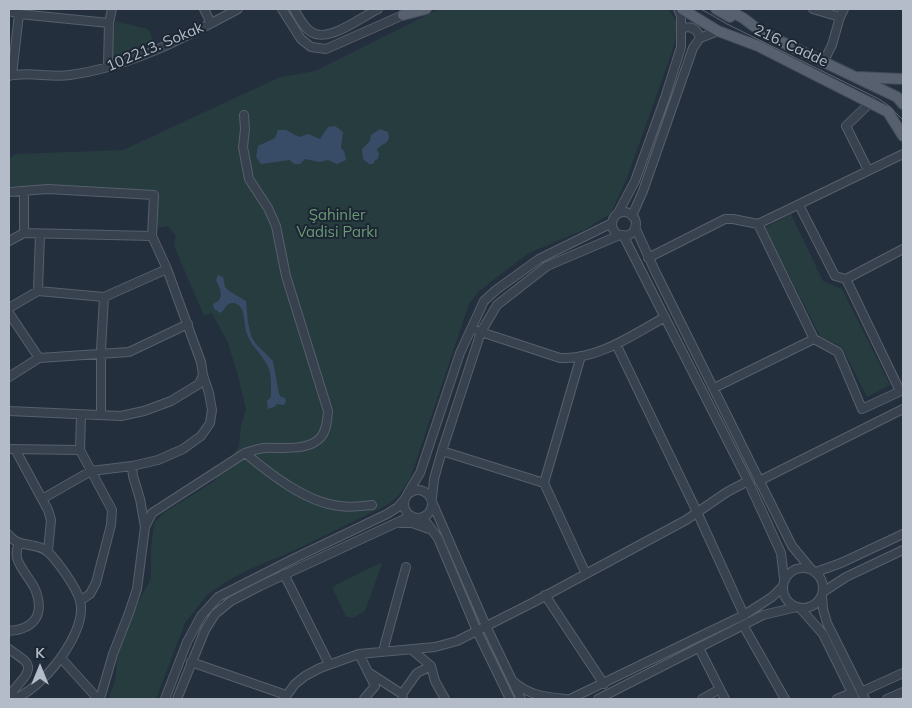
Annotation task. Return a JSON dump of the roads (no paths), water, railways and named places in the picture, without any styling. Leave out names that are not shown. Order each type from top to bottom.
[{"type":"main road","points":[[407,12],[426,9]]},
{"type":"main road","name":"216. Cadde","points":[[680,9],[718,31],[758,46],[888,112]]},
{"type":"main road","points":[[694,9],[758,46]]},
{"type":"main road","points":[[716,9],[763,33]]},
{"type":"main road","name":"216. Cadde","points":[[726,9],[763,33],[897,97],[903,103]]},
{"type":"main road","points":[[855,77],[903,79]]},
{"type":"main road","points":[[903,103],[888,112],[903,136]]},
{"type":"street","points":[[108,68],[109,23],[112,9]]},
{"type":"street","points":[[204,9],[211,23]]},
{"type":"street","name":"102213. Sokak","points":[[10,76],[68,76],[108,68],[156,50],[238,9]]},
{"type":"street","points":[[282,9],[301,39],[311,47],[326,49],[407,12]]},
{"type":"street","points":[[294,9],[312,33],[321,35],[329,34],[348,26],[372,10]]},
{"type":"street","points":[[680,9],[681,46],[666,98],[635,181],[612,223],[615,232],[622,235],[630,248],[748,481],[781,553],[785,597],[789,602],[798,607],[823,634],[854,696],[837,699]]},
{"type":"street","points":[[813,9],[840,17]]},
{"type":"street","points":[[823,63],[832,45],[844,9]]},
{"type":"street","points":[[9,11],[19,14],[109,23]]},
{"type":"street","points":[[10,76],[19,14]]},
{"type":"street","points":[[681,29],[694,28],[700,38]]},
{"type":"street","points":[[632,216],[643,191],[693,48],[700,38],[718,31]]},
{"type":"street","points":[[868,170],[846,126],[871,102]]},
{"type":"street","points":[[145,527],[152,513],[245,453],[262,448],[299,447],[313,443],[321,437],[326,427],[328,411],[286,276],[284,256],[276,226],[268,208],[249,179],[243,147],[244,115]]},
{"type":"street","points":[[648,258],[725,219],[758,224],[903,154]]},
{"type":"street","points":[[9,192],[48,189],[154,195],[152,236],[188,324],[210,394],[212,410],[210,423],[201,436],[175,452],[158,460],[132,466],[91,471],[42,499]]},
{"type":"street","points":[[24,191],[24,233]]},
{"type":"street","points":[[799,205],[835,276],[846,279],[903,249]]},
{"type":"street","points":[[618,213],[627,213],[635,221],[635,227],[648,258],[792,546],[823,583],[823,609],[827,623],[863,696],[903,672]]},
{"type":"street","points":[[165,699],[187,642],[201,616],[218,597],[387,514],[398,507],[407,496],[420,473],[460,353],[484,301],[539,259],[612,223]]},
{"type":"street","points":[[758,224],[814,339],[838,352],[862,409],[902,390],[846,279]]},
{"type":"street","points":[[423,518],[432,510],[434,479],[481,332],[497,305],[547,266],[605,240],[629,234],[635,227]]},
{"type":"street","points":[[9,241],[24,233],[152,236]]},
{"type":"street","points":[[38,291],[40,234]]},
{"type":"street","points":[[605,240],[618,241],[630,248]]},
{"type":"street","points":[[9,308],[38,291],[104,297],[167,269]]},
{"type":"street","points":[[101,415],[101,355],[104,297]]},
{"type":"street","points":[[9,313],[39,358]]},
{"type":"street","points":[[471,329],[560,358],[571,359],[616,344],[665,317]]},
{"type":"street","points":[[9,377],[39,358],[128,352],[188,324]]},
{"type":"street","points":[[714,388],[814,339]]},
{"type":"street","points":[[616,344],[744,615]]},
{"type":"street","points":[[581,356],[544,483],[586,574]]},
{"type":"street","points":[[9,411],[122,416],[153,408],[186,393],[199,384],[203,375]]},
{"type":"street","points":[[759,481],[903,409]]},
{"type":"street","points":[[80,601],[90,594],[96,583],[112,525],[112,510],[80,450],[81,415]]},
{"type":"street","points":[[12,449],[80,450]]},
{"type":"street","points":[[12,449],[42,499],[51,520],[48,551]]},
{"type":"street","points":[[442,451],[544,483]]},
{"type":"street","points":[[245,453],[266,470],[288,484],[326,504],[340,506],[372,505]]},
{"type":"street","points":[[61,658],[99,699],[137,589],[145,527],[132,466]]},
{"type":"street","points":[[191,662],[285,697],[294,684],[320,668],[359,654],[435,647],[457,641],[686,520],[748,481]]},
{"type":"street","points":[[510,699],[477,631],[438,538],[423,518],[406,513],[404,506],[407,496],[418,489],[423,490],[432,501],[486,626],[522,699]]},
{"type":"street","points":[[177,699],[204,630],[215,614],[231,601],[284,574],[411,516]]},
{"type":"street","points":[[395,523],[412,523],[432,530]]},
{"type":"street","points":[[570,699],[744,615],[772,597],[793,570],[798,568],[814,571],[841,563],[903,534]]},
{"type":"street","points":[[9,535],[19,543],[37,545],[48,551],[59,565],[80,601],[81,614],[78,628],[61,658],[40,682],[18,698]]},
{"type":"street","points":[[9,631],[26,628],[35,620],[39,612],[34,588],[17,559],[19,543]]},
{"type":"street","points":[[598,699],[608,697],[763,615],[798,607],[806,608],[813,605],[822,594],[846,577],[903,550]]},
{"type":"street","points":[[383,651],[406,567]]},
{"type":"street","points":[[284,574],[329,664]]},
{"type":"street","points":[[546,595],[604,684]]},
{"type":"street","points":[[743,625],[785,699]]},
{"type":"street","points":[[699,648],[725,699]]},
{"type":"street","points":[[9,649],[28,664],[28,668],[25,676],[10,694],[9,699]]},
{"type":"street","points":[[411,649],[431,666],[435,681],[445,699]]},
{"type":"street","points":[[359,654],[375,686],[366,699]]},
{"type":"street","points":[[366,671],[402,697],[417,673],[431,666]]},
{"type":"street","points":[[512,680],[523,690],[536,696],[566,699]]},
{"type":"street","points":[[702,699],[720,689]]},
{"type":"street","points":[[887,699],[903,692]]},
{"type":"water","points":[[335,126],[343,132],[341,148],[344,151],[346,160],[337,164],[328,160],[320,162],[305,159],[300,164],[294,164],[290,160],[261,164],[256,157],[258,146],[275,138],[278,130],[286,130],[299,137],[308,134],[320,139],[328,127]]},
{"type":"water","points":[[380,129],[388,132],[389,138],[388,141],[377,149],[378,159],[373,164],[369,164],[363,159],[362,149],[370,141],[371,135]]},
{"type":"water","points":[[218,275],[223,277],[225,287],[229,291],[246,301],[251,336],[256,344],[273,361],[279,394],[285,398],[286,402],[284,405],[277,404],[268,409],[267,401],[271,397],[270,372],[267,364],[249,338],[240,306],[235,303],[228,304],[221,313],[214,309],[213,304],[221,296],[216,280]]},
{"type":"tram line","points":[[701,9],[727,24],[879,99],[903,120]]},
{"type":"park label","name":"Şahinler Vadisi Parkı","points":[[337,224]]}]
